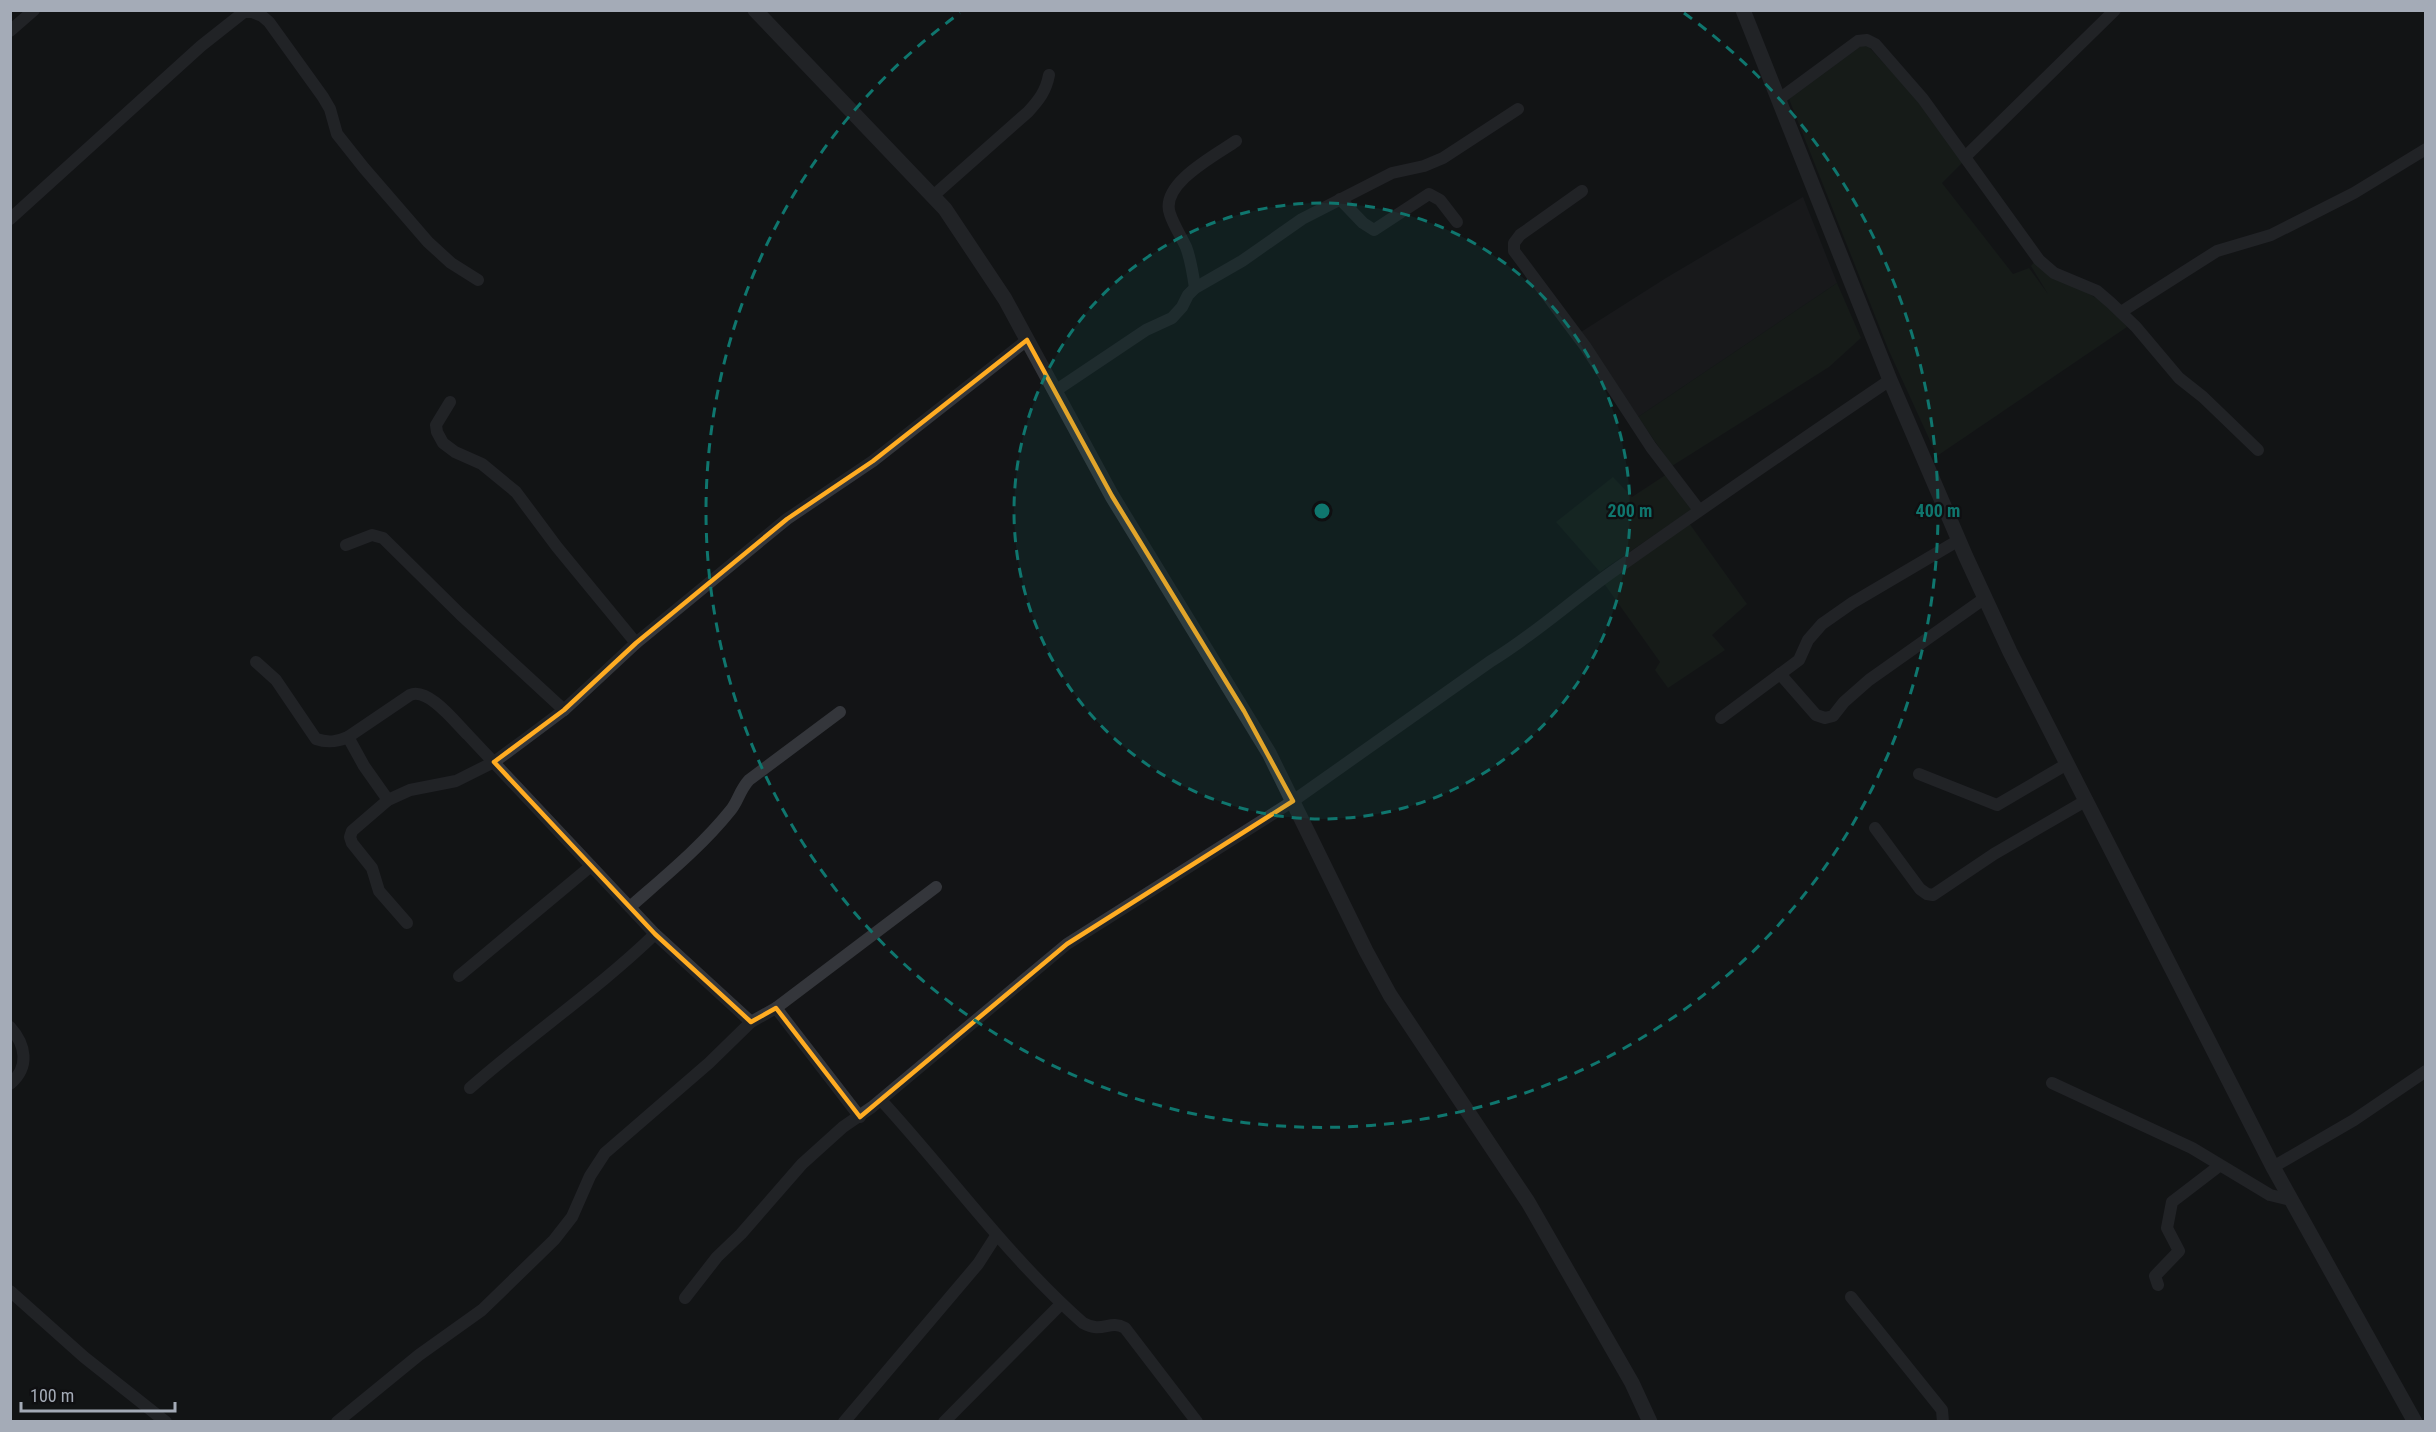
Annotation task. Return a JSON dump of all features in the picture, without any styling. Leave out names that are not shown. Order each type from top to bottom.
[{"type":"street","points":[[10,31],[34,10]]},
{"type":"street","points":[[754,10],[933,196],[1005,299],[1112,496],[1244,711],[1293,801],[1366,951],[1390,994],[1528,1202],[1632,1383],[1650,1422]]},
{"type":"street","points":[[1743,10],[1890,380],[1985,598],[2180,988],[2273,1167],[2415,1422]]},
{"type":"street","points":[[1965,157],[2115,10]]},
{"type":"street","points":[[10,219],[201,46],[244,12],[252,12],[269,22],[323,97],[330,109],[337,134],[364,168],[428,242],[451,263],[478,280]]},
{"type":"street","points":[[1778,100],[1858,41],[1867,40],[1875,44],[1923,99],[2039,260],[2054,273],[2097,291],[2136,327],[2179,378],[2204,397],[2258,450]]},
{"type":"street","points":[[933,196],[1028,112],[1040,99],[1047,86],[1049,75]]},
{"type":"street","points":[[1055,391],[1146,330],[1172,318],[1195,288],[1242,261],[1302,219],[1392,173],[1424,166],[1443,158],[1518,109]]},
{"type":"street","points":[[1195,288],[1187,249],[1170,214],[1169,198],[1173,189],[1185,176],[1236,141]]},
{"type":"street","points":[[2121,312],[2217,251],[2271,235],[2354,193],[2426,149]]},
{"type":"street","points":[[1582,191],[1520,235],[1514,243],[1514,251],[1585,346],[1651,447],[1699,510]]},
{"type":"street","points":[[1340,199],[1363,223],[1374,230],[1429,194],[1440,200],[1457,222]]},
{"type":"street","points":[[407,923],[379,891],[372,868],[352,843],[350,837],[352,831],[388,800],[410,790],[456,781],[494,762],[564,710],[636,643],[787,519],[873,461],[1028,340]]},
{"type":"street","points":[[685,1298],[717,1257],[741,1234],[802,1164],[843,1127],[881,1100],[1067,944],[1293,801],[1520,643],[1604,578],[1699,510],[1890,380]]},
{"type":"street","points":[[450,402],[436,425],[436,432],[443,443],[455,452],[482,464],[516,492],[557,547],[636,643]]},
{"type":"street","points":[[346,545],[372,535],[383,538],[460,614],[564,710]]},
{"type":"street","points":[[1720,718],[1799,660],[1808,640],[1822,624],[1851,603],[1959,540]]},
{"type":"street","points":[[1780,674],[1816,716],[1825,718],[1833,716],[1844,702],[1869,680],[1985,598]]},
{"type":"street","points":[[256,663],[276,680],[316,739],[324,742],[338,741],[417,692],[423,694],[440,707],[494,762],[655,934],[751,1022]]},
{"type":"street","points":[[630,908],[725,817],[749,780],[840,712]]},
{"type":"street","points":[[348,736],[364,766],[388,800]]},
{"type":"street","points":[[1919,774],[1996,805],[2067,764]]},
{"type":"street","points":[[1875,828],[1920,889],[1933,895],[1994,855],[2087,800]]},
{"type":"street","points":[[459,976],[591,866]]},
{"type":"street","points":[[337,1422],[419,1355],[482,1310],[554,1240],[572,1217],[590,1176],[605,1153],[751,1022],[776,1008],[936,887]]},
{"type":"street","points":[[470,1088],[510,1053],[597,987],[655,934]]},
{"type":"street","points":[[776,1008],[860,1117]]},
{"type":"street","points":[[10,1027],[19,1037],[24,1054],[24,1068],[10,1084]]},
{"type":"street","points":[[2273,1167],[2354,1120],[2426,1071]]},
{"type":"street","points":[[2052,1083],[2192,1148],[2270,1195],[2291,1200]]},
{"type":"street","points":[[881,1100],[996,1236],[1061,1304],[1092,1328],[1112,1324],[1125,1328],[1191,1419]]},
{"type":"street","points":[[2158,1285],[2155,1276],[2179,1251],[2167,1228],[2172,1202],[2219,1166]]},
{"type":"street","points":[[843,1422],[978,1264],[996,1236]]},
{"type":"street","points":[[10,1291],[84,1357],[166,1422]]},
{"type":"street","points":[[1851,1297],[1942,1410],[1943,1422]]},
{"type":"street","points":[[944,1422],[1061,1304]]},
{"type":"highlighted area","points":[[1027,340],[1112,496],[1244,711],[1293,801],[1067,944],[860,1117],[776,1008],[751,1022],[655,934],[494,762],[564,710],[636,643],[787,519],[873,461]]},
{"type":"shaded area","points":[[1867,45],[1929,112],[1964,161],[1942,183],[2013,274],[2029,268],[2048,294],[2031,266],[2034,262],[2110,306],[2127,327],[1937,456],[1889,351],[1789,99],[1861,46]]},
{"type":"shaded area","points":[[1803,197],[1837,283],[1638,417],[1581,332],[1666,278]]},
{"type":"shaded area","points":[[1837,283],[1861,338],[1829,367],[1672,466],[1638,417]]},
{"type":"shaded area","points":[[1667,474],[1694,508],[1600,572],[1556,522],[1613,477],[1632,497]]},
{"type":"shaded area","points":[[1689,523],[1747,604],[1712,635],[1725,650],[1668,688],[1655,670],[1660,662],[1603,582]]}]
